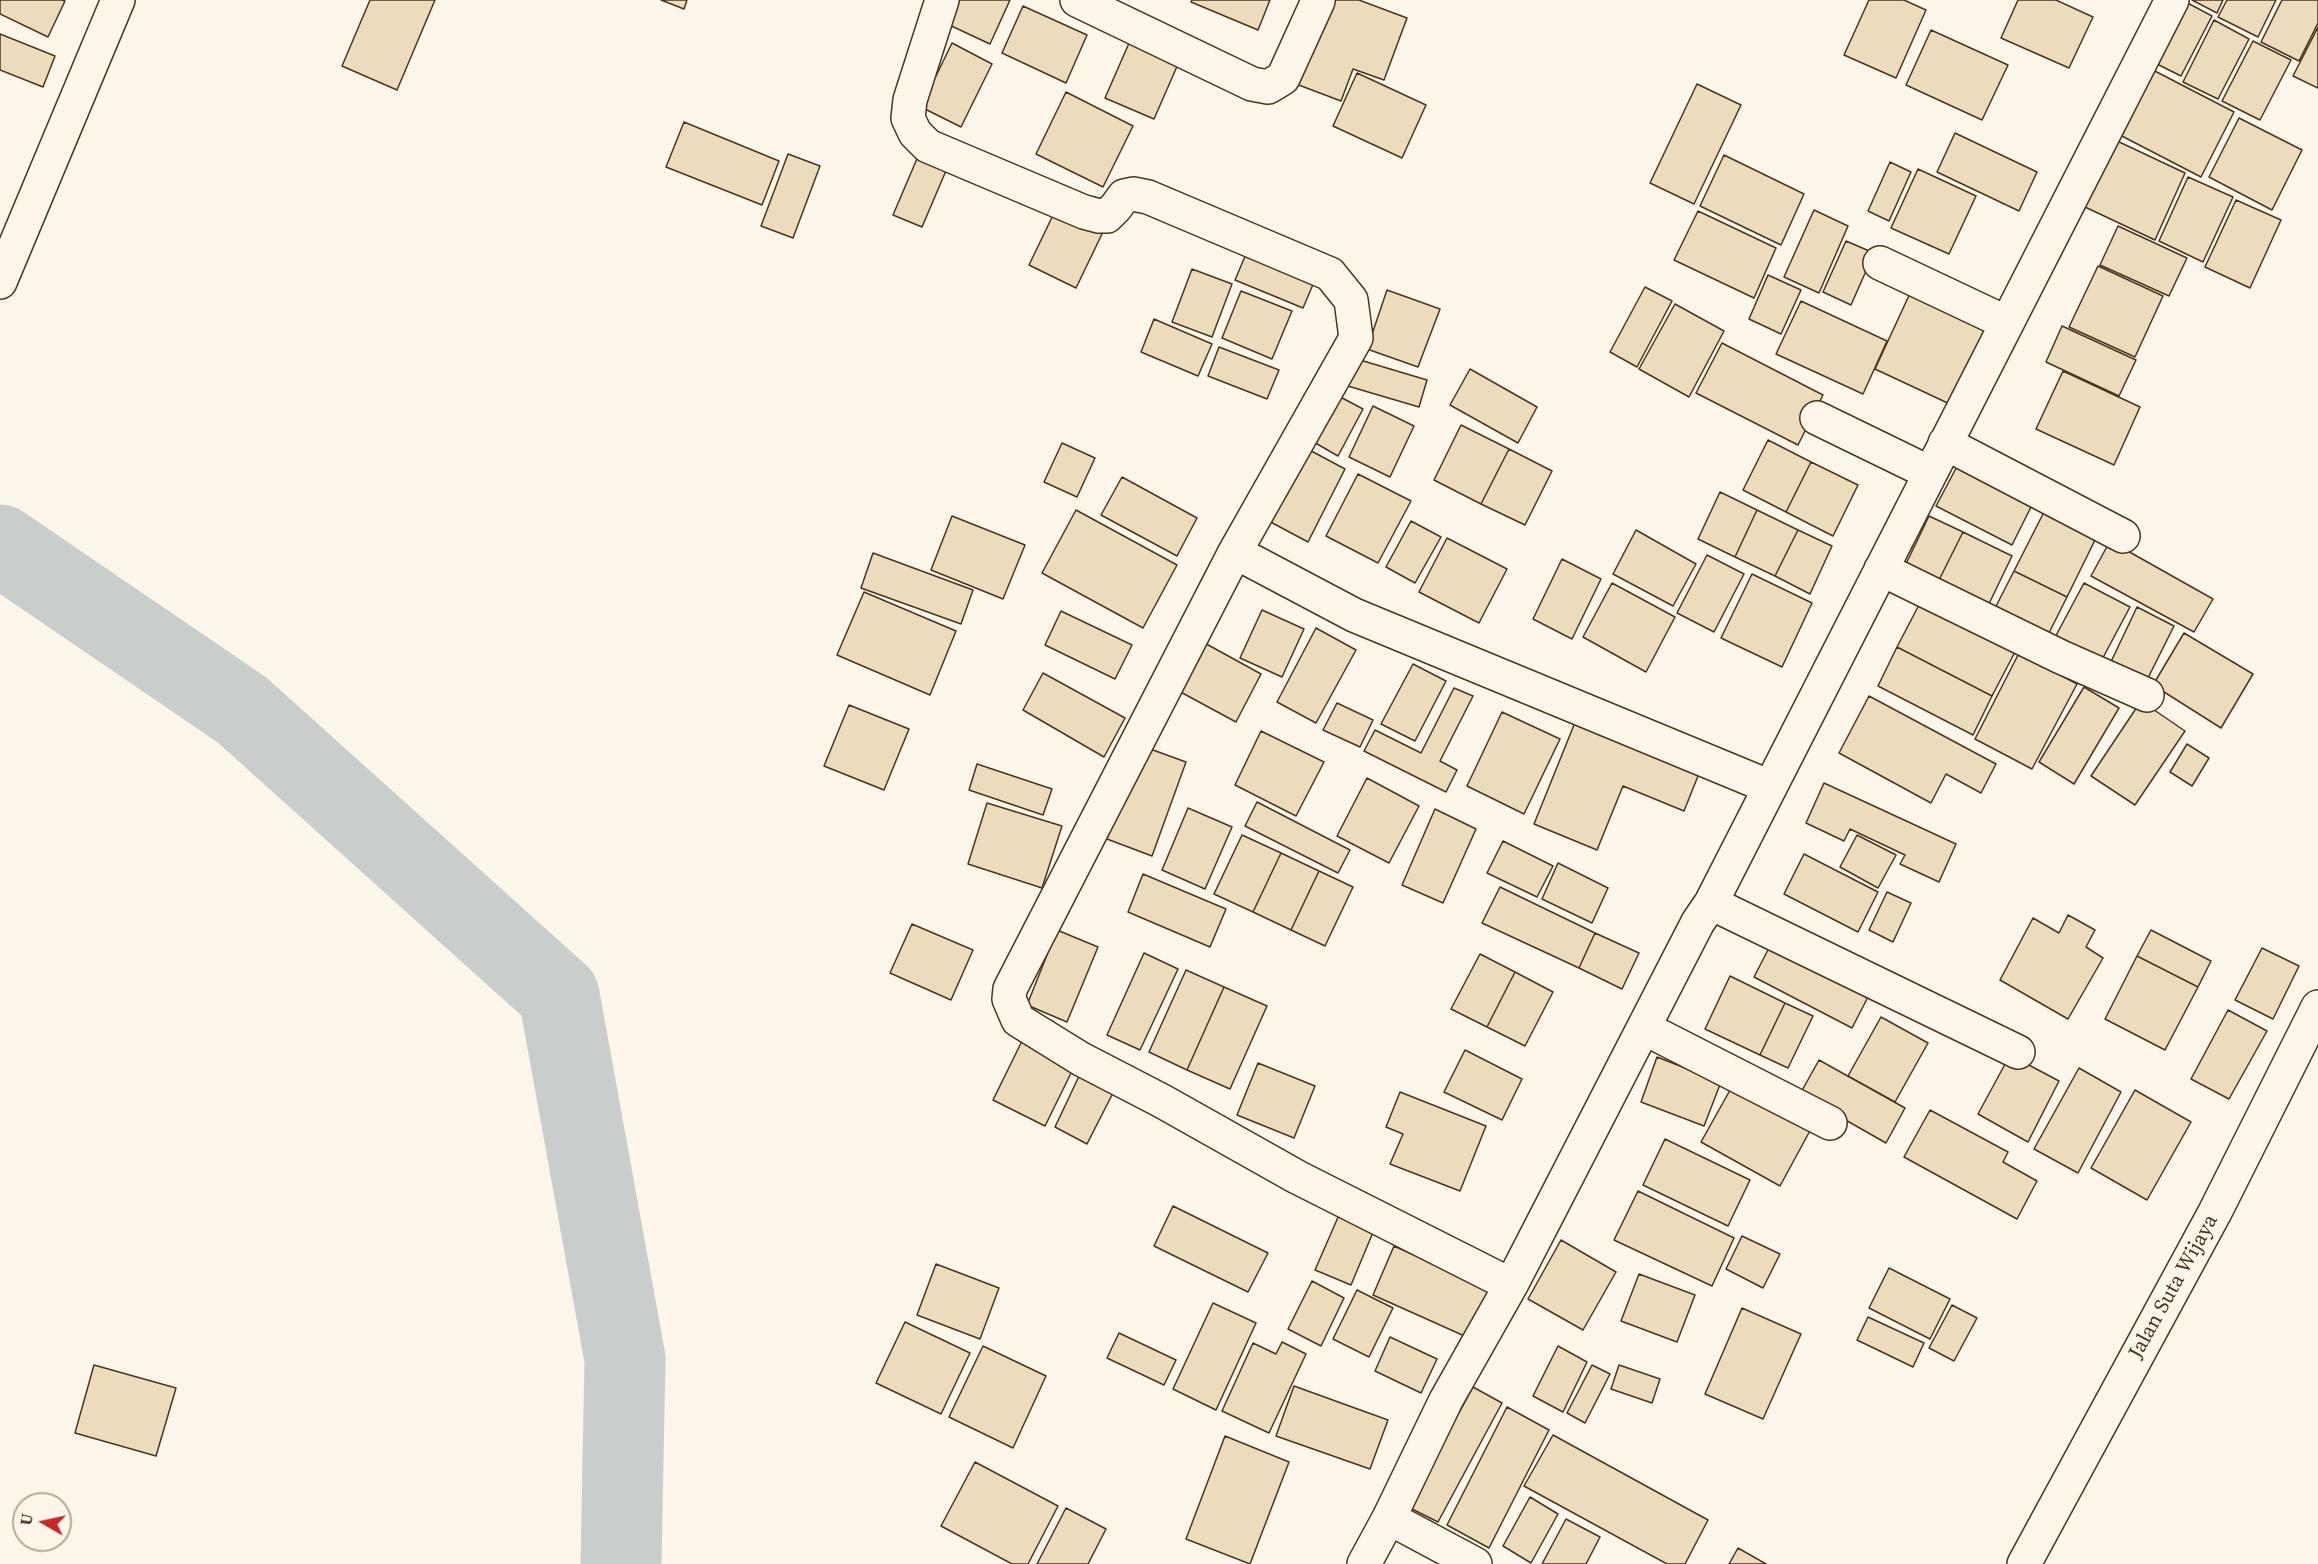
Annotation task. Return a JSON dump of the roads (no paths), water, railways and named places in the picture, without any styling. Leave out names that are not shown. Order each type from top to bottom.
[{"type":"street","points":[[0,282],[118,0]]},
{"type":"street","points":[[942,0],[909,100],[908,118],[915,133],[928,146],[1084,212],[1099,216],[1107,216],[1124,196],[1133,194],[1148,198],[1330,274],[1351,300],[1356,338],[1235,552],[1010,988],[1009,999],[1018,1020],[1081,1059],[1162,1101],[1297,1177],[1511,1285]]},
{"type":"street","points":[[1077,0],[1252,84],[1268,87],[1283,78],[1318,1]]},
{"type":"street","points":[[1364,1564],[1446,1400],[1511,1285],[1698,922],[1711,903],[2172,0]]},
{"type":"street","points":[[1880,263],[2007,323]]},
{"type":"street","points":[[1817,418],[1930,473]]},
{"type":"street","points":[[1945,443],[2123,537]]},
{"type":"street","points":[[1235,552],[1354,615],[1770,787]]},
{"type":"street","points":[[1881,569],[2061,657],[2147,695]]},
{"type":"street","points":[[1711,903],[2018,1052]]},
{"type":"street","name":"Jalan Suta Wijaya","points":[[2024,1564],[2215,1212],[2318,1007]]},
{"type":"street","points":[[1644,1028],[1830,1123]]},
{"type":"street","points":[[1389,1518],[1475,1564]]},
{"type":"waterway","points":[[0,545],[242,710],[559,995],[625,1359],[621,1564]]}]
